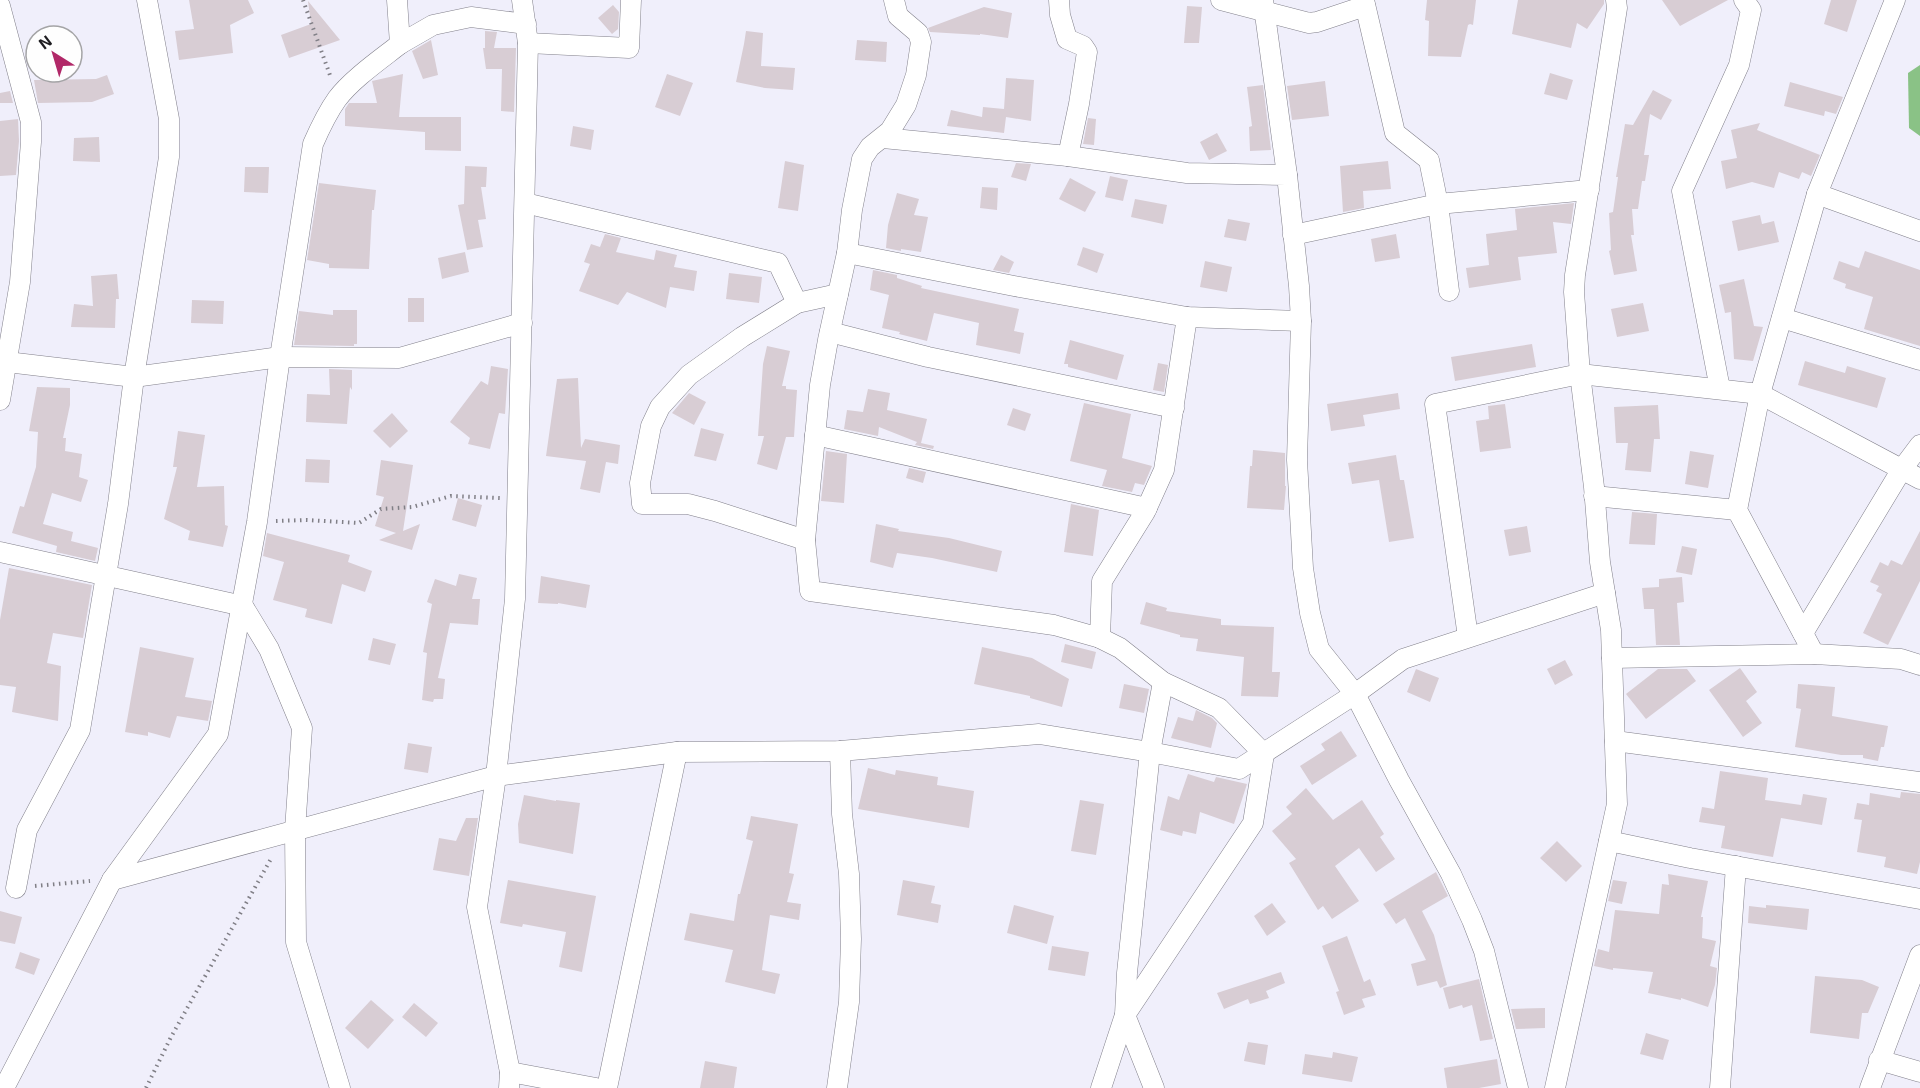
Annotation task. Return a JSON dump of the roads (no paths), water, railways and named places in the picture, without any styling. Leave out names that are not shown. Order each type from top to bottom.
[{"type":"street","points":[[16,888],[27,830],[80,730],[118,504],[134,377],[168,157],[170,119],[147,0]]},
{"type":"street","points":[[397,0],[400,44]]},
{"type":"street","points":[[522,0],[527,34],[516,599],[496,776],[477,907],[509,1080],[596,1088]]},
{"type":"street","points":[[4,1088],[112,880],[218,734],[257,522],[313,144],[322,123],[338,97],[369,68],[400,44],[433,25],[471,17],[527,34],[629,48],[631,0]]},
{"type":"street","points":[[894,0],[898,16],[918,33],[921,42],[916,75],[898,121],[884,138],[866,150],[862,159],[852,210],[847,253],[820,385],[805,540],[810,591],[1054,625],[1100,638],[1120,648],[1163,682],[1219,708],[1264,754]]},
{"type":"street","points":[[1059,0],[1060,15],[1067,39],[1083,46],[1087,52],[1068,156]]},
{"type":"street","points":[[1221,0],[1263,5],[1296,21],[1317,22],[1365,3],[1395,133],[1429,160],[1438,204],[1449,291]]},
{"type":"street","points":[[1555,1088],[1617,804],[1611,630],[1580,374],[1574,292],[1617,8],[1616,0]]},
{"type":"street","points":[[1720,389],[1683,191],[1739,65],[1751,10],[1744,0]]},
{"type":"street","points":[[1814,654],[1737,510],[1761,394],[1817,194],[1895,0]]},
{"type":"street","points":[[1263,5],[1287,175],[1301,321],[1297,460],[1305,580],[1310,613],[1319,649],[1355,694],[1451,874],[1472,920],[1484,951],[1518,1088]]},
{"type":"street","points":[[0,6],[31,122],[20,282],[0,400]]},
{"type":"street","points":[[884,138],[1068,156],[1187,173],[1287,175]]},
{"type":"street","points":[[1293,235],[1438,204],[1589,190]]},
{"type":"street","points":[[1817,194],[1920,231]]},
{"type":"street","points":[[525,203],[778,263],[797,303]]},
{"type":"street","points":[[847,253],[1187,317],[1301,321]]},
{"type":"street","points":[[805,540],[688,504],[642,504],[640,483],[651,426],[660,407],[688,375],[742,337],[797,303],[838,294]]},
{"type":"street","points":[[1100,638],[1102,581],[1147,508],[1164,470],[1187,317]]},
{"type":"street","points":[[1782,318],[1920,360]]},
{"type":"street","points":[[4,372],[134,377],[280,357],[399,358],[522,323]]},
{"type":"street","points":[[830,332],[928,357],[1174,408]]},
{"type":"street","points":[[1468,637],[1435,404],[1580,374],[1761,394],[1920,479]]},
{"type":"street","points":[[815,435],[1147,508]]},
{"type":"street","points":[[1803,633],[1902,469],[1920,446]]},
{"type":"street","points":[[1594,496],[1737,510]]},
{"type":"street","points":[[0,552],[243,606],[269,649],[302,728],[295,830],[296,942],[340,1088]]},
{"type":"street","points":[[112,880],[496,776],[677,752],[840,751],[1039,734],[1239,769],[1355,694],[1403,658],[1605,592]]},
{"type":"street","points":[[1612,658],[1814,654],[1901,659],[1920,665]]},
{"type":"street","points":[[1101,1088],[1125,1015],[1127,973],[1150,752],[1163,682]]},
{"type":"street","points":[[1615,741],[1920,782]]},
{"type":"street","points":[[837,1088],[849,1002],[851,939],[840,751]]},
{"type":"street","points":[[607,1088],[677,752]]},
{"type":"street","points":[[1125,1015],[1253,823],[1264,754]]},
{"type":"street","points":[[1609,841],[1920,899]]},
{"type":"street","points":[[1720,1088],[1736,866]]},
{"type":"street","points":[[1870,1088],[1920,955]]},
{"type":"street","points":[[1125,1015],[1154,1088]]},
{"type":"street","points":[[1879,1060],[1920,1072]]}]
